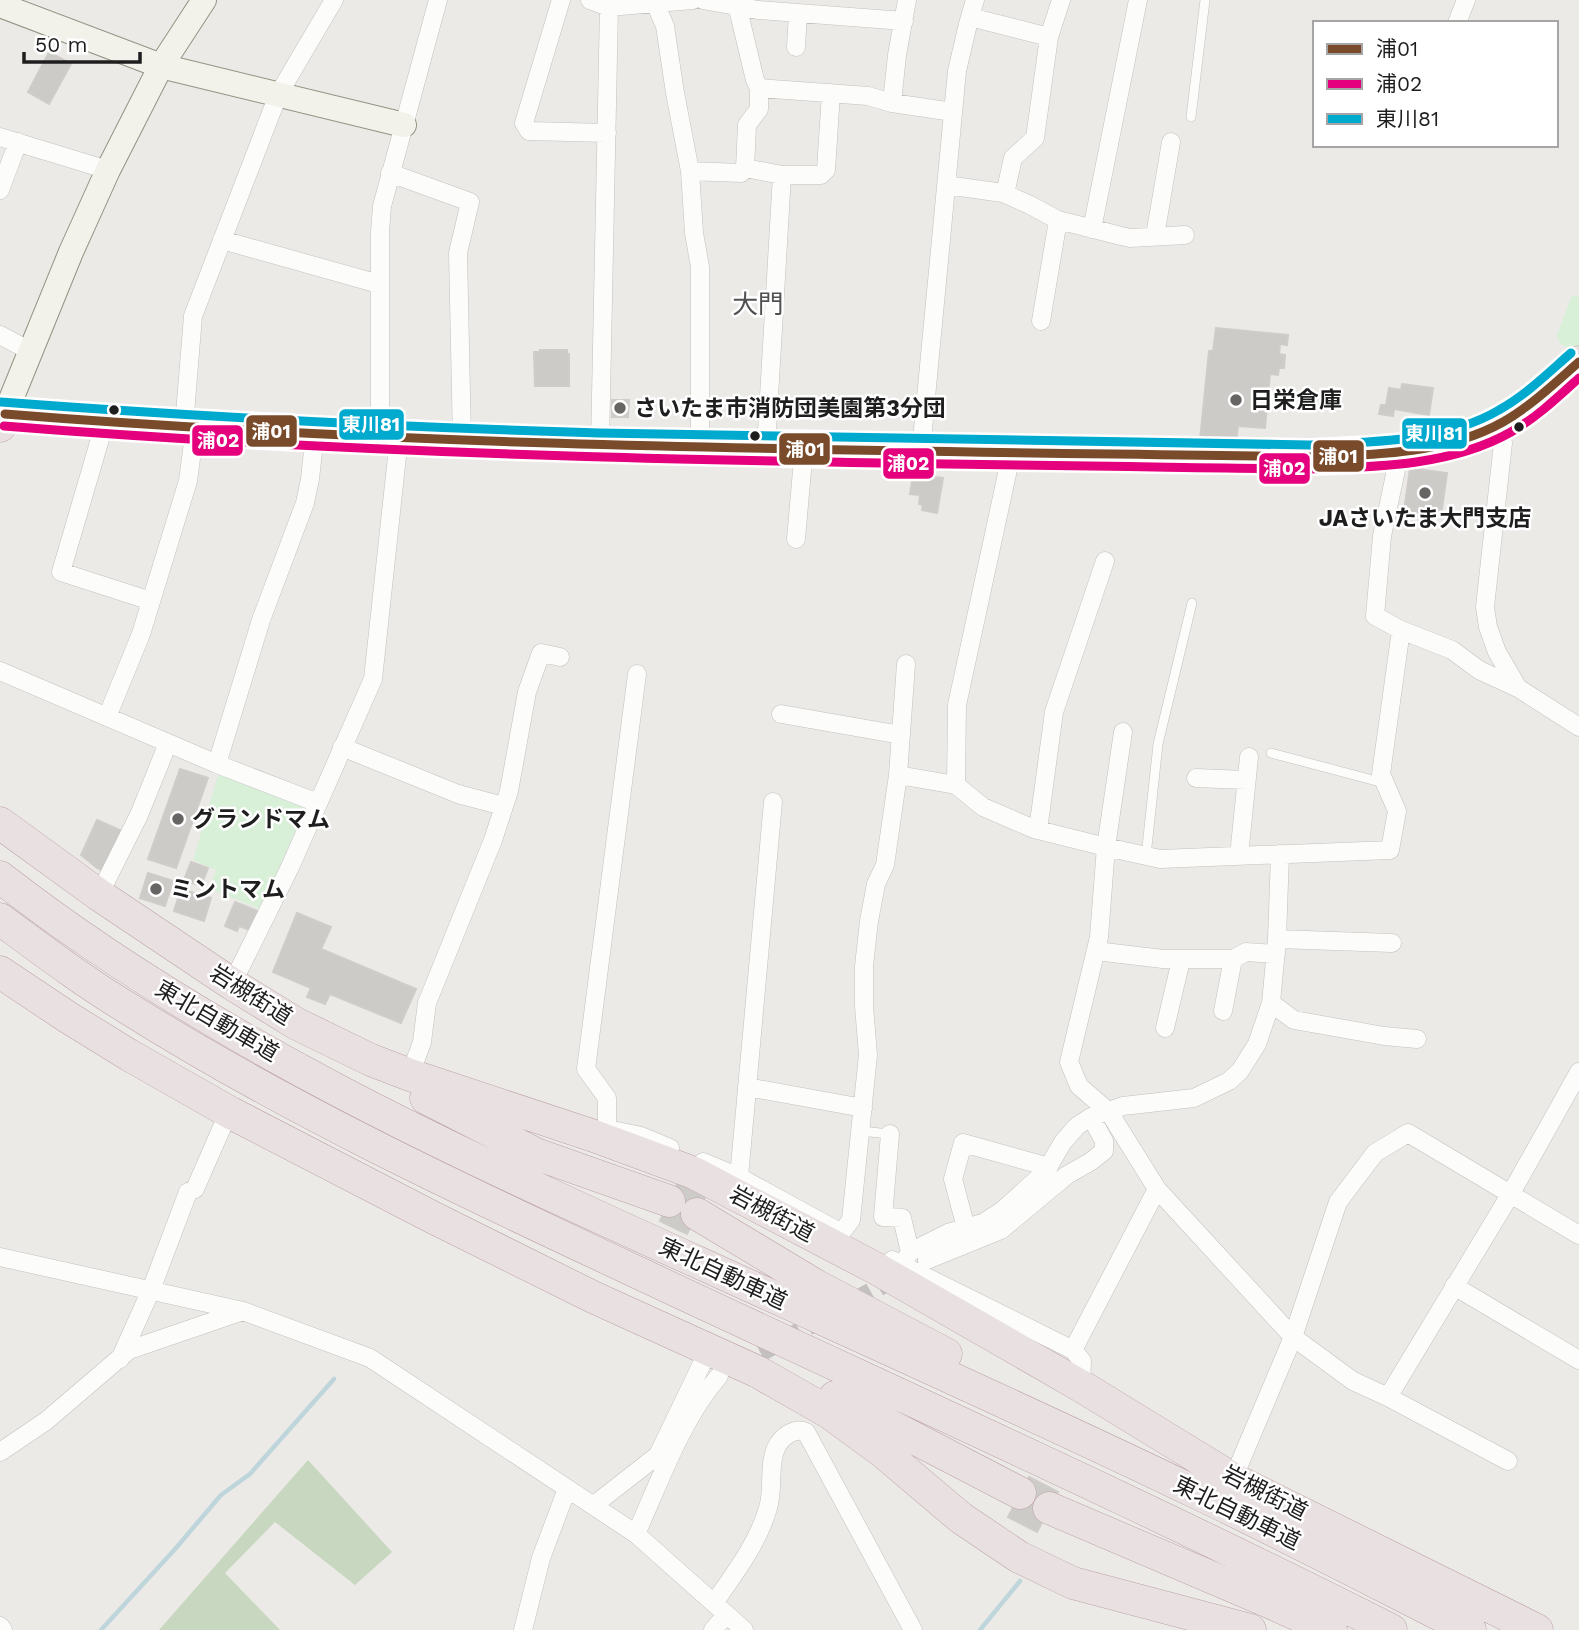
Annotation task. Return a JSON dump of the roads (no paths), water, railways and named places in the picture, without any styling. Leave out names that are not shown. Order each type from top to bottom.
[{"type":"highway","points":[[2,418],[389,438],[600,445],[1309,457],[1372,455],[1457,439],[1495,427],[1524,408],[1579,362]]},
{"type":"highway","name":"岩槻街道","points":[[0,823],[99,895],[297,1024],[371,1060],[410,1075],[601,1133],[694,1172],[879,1270],[1081,1386],[1233,1479],[1537,1630]]},
{"type":"highway","name":"東北自動車道","points":[[0,877],[131,970],[253,1044],[390,1118],[1207,1498],[1470,1630]]},
{"type":"highway","name":"東北自動車道","points":[[0,919],[125,1007],[214,1061],[373,1146],[1266,1567],[1391,1630]]},
{"type":"highway","points":[[0,972],[129,1055],[231,1113],[714,1362],[758,1372],[791,1375],[1020,1493]]},
{"type":"highway","points":[[371,1060],[401,1086],[536,1154],[683,1207],[815,1285],[962,1362],[1040,1420]]},
{"type":"highway","points":[[758,1372],[830,1413],[883,1452],[961,1518],[1019,1557],[1073,1583],[1250,1630]]},
{"type":"highway","points":[[1049,1508],[1331,1630]]},
{"type":"street","points":[[2,418],[108,170],[161,66],[204,0]]},
{"type":"street","points":[[107,717],[141,634],[188,481],[193,316],[278,96],[334,0]]},
{"type":"street","points":[[232,984],[291,865],[373,679],[389,438],[379,284],[382,206],[438,0]]},
{"type":"street","points":[[561,0],[524,123],[528,131],[607,133]]},
{"type":"street","points":[[590,0],[609,7],[693,0]]},
{"type":"street","points":[[703,0],[758,10],[904,20]]},
{"type":"street","points":[[892,103],[907,0]]},
{"type":"street","points":[[1005,194],[1013,158],[1035,138],[1049,37],[1061,0]]},
{"type":"street","points":[[1092,229],[1138,0]]},
{"type":"street","points":[[1458,21],[1466,0]]},
{"type":"street","points":[[655,3],[665,26],[690,171],[700,277],[700,447]]},
{"type":"street","points":[[690,171],[741,173],[745,168],[747,125],[759,109],[759,88],[737,5]]},
{"type":"street","points":[[14,6],[161,66],[404,125]]},
{"type":"street","points":[[600,445],[609,7]]},
{"type":"street","points":[[921,450],[957,71],[972,9],[1049,37]]},
{"type":"street","points":[[796,47],[798,13]]},
{"type":"street","points":[[759,88],[868,96],[892,103],[953,112]]},
{"type":"street","points":[[745,168],[782,175],[821,175],[825,170],[831,93]]},
{"type":"street","points":[[0,137],[108,170]]},
{"type":"street","points":[[0,190],[18,142]]},
{"type":"street","points":[[1156,236],[1171,142]]},
{"type":"street","points":[[390,173],[470,202],[458,253],[463,440]]},
{"type":"street","points":[[766,448],[782,175]]},
{"type":"street","points":[[946,185],[1005,194],[1058,220],[1130,238],[1185,235]]},
{"type":"street","points":[[1041,321],[1058,220]]},
{"type":"street","points":[[222,240],[379,284]]},
{"type":"street","points":[[0,335],[30,351]]},
{"type":"street","points":[[105,422],[61,572],[151,601]]},
{"type":"street","points":[[1495,427],[1503,443],[1485,607],[1488,628],[1497,652],[1518,688]]},
{"type":"street","points":[[217,764],[261,621],[305,503],[315,433]]},
{"type":"street","points":[[796,539],[804,448]]},
{"type":"street","points":[[956,785],[957,705],[1012,451]]},
{"type":"street","points":[[1400,451],[1382,536],[1375,616],[1401,630],[1452,650],[1479,670],[1518,688],[1579,727]]},
{"type":"street","points":[[1038,830],[1054,712],[1105,561]]},
{"type":"street","points":[[898,775],[956,785],[983,807],[1038,830],[1160,859],[1391,850],[1397,811],[1381,774],[1401,630]]},
{"type":"street","points":[[410,1075],[422,1042],[427,1003],[493,840],[509,792],[527,692],[541,653],[560,657]]},
{"type":"street","points":[[841,1233],[851,1220],[868,1055],[864,1006],[867,933],[876,884],[885,865],[898,775],[906,664]]},
{"type":"street","points":[[0,671],[217,764],[318,803]]},
{"type":"street","points":[[637,674],[586,1069],[607,1098],[601,1133],[641,1136],[739,1177],[841,1233],[906,1259],[1073,1350],[1082,1361],[1081,1386]]},
{"type":"street","points":[[781,714],[901,735]]},
{"type":"street","points":[[1123,732],[1106,847],[1100,937],[1069,1062],[1079,1086],[1157,1189],[1293,1337],[1353,1381],[1508,1461]]},
{"type":"street","points":[[99,895],[139,815],[168,743]]},
{"type":"street","points":[[342,747],[457,794],[503,806]]},
{"type":"street","points":[[1239,856],[1249,757]]},
{"type":"street","points":[[1195,778],[1247,780]]},
{"type":"street","points":[[739,1177],[774,802]]},
{"type":"street","points":[[906,1259],[948,1233],[983,1223],[1003,1210],[1049,1167],[1063,1142],[1077,1126],[1123,1105],[1194,1098],[1229,1081],[1240,1071],[1257,1044],[1271,1003],[1280,854]]},
{"type":"street","points":[[1096,951],[1163,959],[1233,959],[1246,952],[1276,947],[1392,943]]},
{"type":"street","points":[[1223,1011],[1233,959]]},
{"type":"street","points":[[1165,1028],[1181,960]]},
{"type":"street","points":[[1271,1003],[1294,1020],[1417,1039]]},
{"type":"street","points":[[1388,1397],[1510,1195],[1579,1072]]},
{"type":"street","points":[[747,1087],[863,1108]]},
{"type":"street","points":[[120,1359],[151,1290],[188,1192],[195,1189],[231,1113]]},
{"type":"street","points":[[927,1260],[1001,1230],[1067,1175],[1104,1152],[1100,1114]]},
{"type":"street","points":[[1233,1479],[1293,1337],[1338,1202],[1375,1153],[1408,1133],[1579,1235]]},
{"type":"street","points":[[890,1134],[883,1217],[902,1218],[906,1259]]},
{"type":"street","points":[[966,1228],[953,1180],[963,1143],[1049,1167]]},
{"type":"street","points":[[1073,1350],[1157,1189]]},
{"type":"street","points":[[0,1257],[243,1311],[370,1358],[636,1534],[744,1630]]},
{"type":"street","points":[[1454,1286],[1579,1360]]},
{"type":"street","points":[[0,1452],[46,1421],[129,1350],[243,1311]]},
{"type":"street","points":[[594,1505],[658,1455],[714,1362]]},
{"type":"street","points":[[636,1534],[680,1437],[709,1388],[714,1362]]},
{"type":"street","points":[[713,1630],[720,1609],[769,1507],[776,1448],[786,1437],[799,1429],[806,1432],[913,1630]]},
{"type":"street","points":[[523,1630],[541,1558],[568,1489]]},
{"type":"street","points":[[0,1626],[4,1630]]},
{"type":"lane","points":[[1191,117],[1205,0]]},
{"type":"lane","points":[[1146,856],[1158,744],[1192,603]]},
{"type":"lane","points":[[1271,753],[1384,783]]},
{"type":"lane","points":[[860,1131],[890,1134]]},
{"type":"waterway","points":[[101,1630],[221,1495],[250,1474],[334,1379]]},
{"type":"waterway","points":[[980,1630],[1020,1581]]},
{"type":"tunnel","points":[[737,1366],[899,1276]]},
{"type":"place","name":"日栄倉庫","points":[[1236,400]]},
{"type":"place","name":"さいたま市消防団美園第3分団","points":[[620,408]]},
{"type":"place","name":"JAさいたま大門支店","points":[[1425,493]]},
{"type":"place","name":"グランドマム","points":[[178,819]]},
{"type":"place","name":"ミントマム","points":[[156,889]]},
{"type":"district","name":"大門","points":[[758,304]]}]
